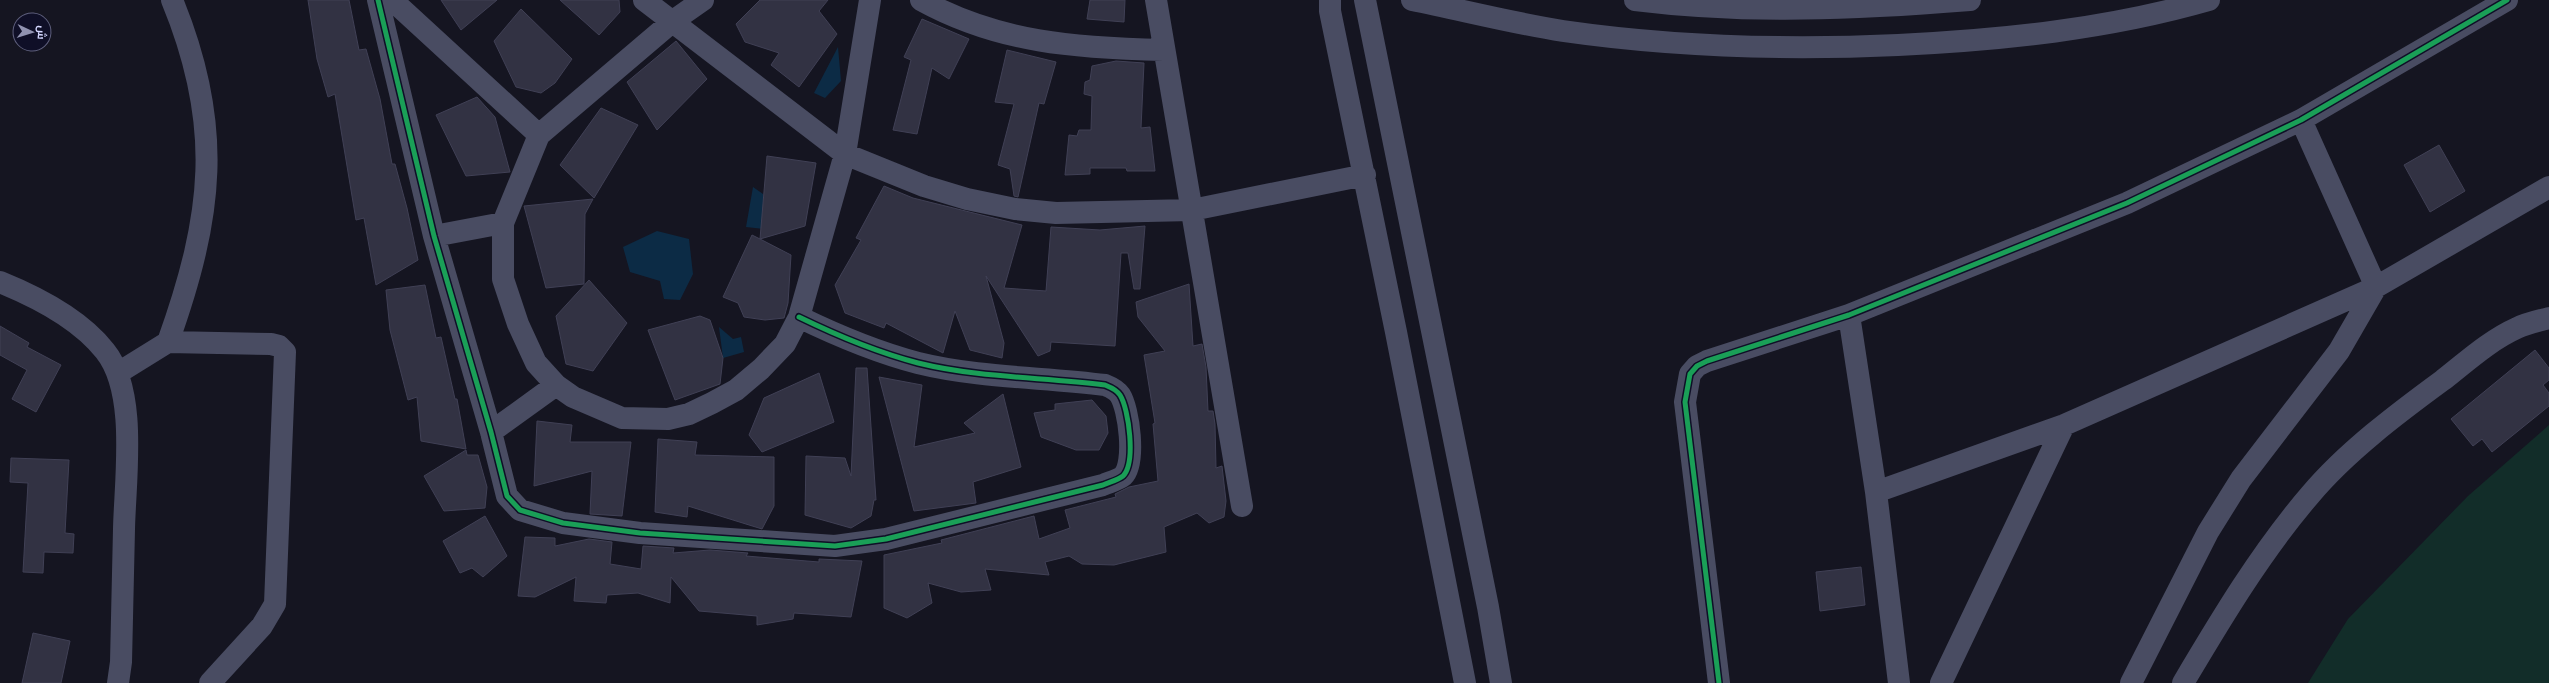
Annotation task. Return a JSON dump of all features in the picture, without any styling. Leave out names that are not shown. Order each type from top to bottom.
[{"type":"street","points":[[168,342],[195,256],[206,200],[207,170],[201,94],[190,47],[172,0]]},
{"type":"street","points":[[378,0],[434,236],[491,432],[507,496],[517,508],[529,515],[563,523],[640,533],[815,545],[857,544],[947,524],[1104,485],[1123,476],[1127,469],[1130,453],[1125,408],[1120,395],[1114,389],[1105,385],[956,369],[919,363],[849,341],[799,317]]},
{"type":"street","points":[[392,0],[539,134]]},
{"type":"street","points":[[644,0],[845,154],[924,186],[967,199],[1015,209],[1056,213],[1119,213],[1192,210],[1365,174]]},
{"type":"street","points":[[703,0],[673,21],[539,134],[503,223],[503,279],[510,302],[536,363],[556,384],[573,397],[622,418],[668,419],[689,414],[736,390],[761,369],[785,344],[799,317],[845,154],[870,0]]},
{"type":"street","points":[[921,0],[952,16],[999,31],[1047,43],[1097,48],[1164,50]]},
{"type":"street","points":[[1156,0],[1242,506]]},
{"type":"street","points":[[1330,0],[1330,11],[1365,174],[1465,683]]},
{"type":"street","points":[[1365,0],[1488,607],[1501,683]]},
{"type":"street","points":[[1412,0],[1561,30],[1710,46],[1777,47],[1922,44],[2014,37],[2161,14],[2209,0]]},
{"type":"street","points":[[1635,0],[1696,7],[1790,9],[1854,8],[1970,0]]},
{"type":"street","points":[[1719,683],[1685,402],[1690,374],[1697,366],[1706,361],[1849,315],[2127,203],[2301,120],[2507,0]]},
{"type":"street","points":[[2301,120],[2376,287]]},
{"type":"street","points":[[1876,492],[2064,425],[2376,287],[2549,187]]},
{"type":"street","points":[[434,236],[503,223]]},
{"type":"street","points":[[0,282],[32,296],[77,326],[106,351],[118,373],[126,427],[121,662],[118,683]]},
{"type":"street","points":[[2131,683],[2208,532],[2241,479],[2339,351],[2376,287]]},
{"type":"street","points":[[1849,315],[1876,492],[1899,683]]},
{"type":"street","points":[[2183,683],[2215,630],[2263,557],[2310,494],[2360,445],[2436,385],[2503,336],[2526,324],[2549,318]]},
{"type":"street","points":[[118,373],[168,342],[271,344],[283,349],[287,358],[275,604],[262,626],[210,683]]},
{"type":"street","points":[[491,432],[556,384]]},
{"type":"street","points":[[1941,683],[2064,425]]},
{"type":"green space","points":[[2549,425],[2549,683],[2308,683],[2348,619],[2468,496]]},
{"type":"water","points":[[838,47],[841,81],[825,98],[814,93]]},
{"type":"water","points":[[753,187],[763,194],[764,229],[746,227]]},
{"type":"water","points":[[657,231],[689,239],[693,274],[680,300],[664,299],[660,281],[630,272],[623,247]]},
{"type":"water","points":[[719,327],[733,339],[741,337],[744,352],[723,358]]},
{"type":"building","points":[[308,0],[349,0],[359,50],[366,49],[380,99],[392,164],[395,164],[407,208],[418,260],[376,285],[364,218],[356,220],[335,94],[328,97],[317,59]]},
{"type":"building","points":[[441,0],[497,0],[461,30]]},
{"type":"building","points":[[560,0],[619,0],[620,12],[599,35]]},
{"type":"building","points":[[760,0],[828,0],[819,11],[837,34],[799,87],[771,65],[779,53],[745,42],[736,24]]},
{"type":"building","points":[[1090,0],[1125,0],[1124,22],[1087,19]]},
{"type":"building","points":[[521,9],[572,59],[555,83],[541,93],[516,87],[494,41]]},
{"type":"building","points":[[922,19],[969,39],[949,79],[932,68],[917,134],[893,130],[911,60],[904,57]]},
{"type":"building","points":[[676,41],[707,79],[657,130],[627,82]]},
{"type":"building","points":[[1007,50],[1056,62],[1044,104],[1039,103],[1018,197],[1014,196],[1010,169],[998,165],[1014,104],[995,102]]},
{"type":"building","points":[[1116,61],[1144,63],[1141,128],[1150,127],[1155,171],[1127,171],[1126,168],[1090,168],[1090,174],[1065,175],[1069,135],[1077,136],[1079,130],[1091,130],[1092,96],[1084,94],[1085,82],[1090,80],[1092,66]]},
{"type":"building","points":[[477,97],[495,117],[510,172],[466,176],[436,115]]},
{"type":"building","points":[[601,108],[638,125],[594,198],[560,165]]},
{"type":"building","points":[[2439,145],[2465,191],[2430,212],[2404,165]]},
{"type":"building","points":[[767,156],[816,163],[805,226],[760,239]]},
{"type":"building","points":[[884,186],[913,198],[1022,225],[1004,288],[1046,291],[1051,227],[1100,230],[1145,226],[1140,289],[1134,289],[1128,253],[1121,253],[1115,346],[1051,342],[1050,351],[1038,356],[986,276],[1004,343],[1002,358],[970,350],[955,311],[943,353],[886,323],[884,328],[845,313],[835,285],[861,240],[856,238]]},
{"type":"building","points":[[593,199],[585,214],[584,284],[546,288],[524,206]]},
{"type":"building","points":[[752,235],[791,255],[788,303],[784,318],[765,320],[744,317],[738,303],[723,297]]},
{"type":"building","points":[[589,280],[627,323],[593,371],[566,364],[556,316]]},
{"type":"building","points":[[1189,284],[1193,346],[1202,344],[1206,367],[1208,411],[1213,411],[1215,424],[1216,468],[1222,466],[1226,501],[1224,517],[1209,523],[1197,513],[1164,527],[1166,552],[1114,565],[1082,564],[1069,556],[1045,562],[1049,575],[985,569],[991,590],[961,592],[928,583],[932,603],[907,618],[884,608],[884,555],[942,543],[941,540],[1034,516],[1039,539],[1070,528],[1065,510],[1116,497],[1115,494],[1129,487],[1158,481],[1153,424],[1155,423],[1144,355],[1165,351],[1138,317],[1136,302]]},
{"type":"building","points":[[425,285],[436,338],[441,337],[455,399],[457,399],[466,449],[421,441],[417,397],[408,400],[390,330],[386,290]]},
{"type":"building","points":[[700,316],[710,320],[723,358],[720,384],[675,400],[648,330]]},
{"type":"building","points":[[0,326],[29,343],[27,347],[61,365],[36,412],[12,399],[27,370],[0,355]]},
{"type":"building","points":[[2535,350],[2549,368],[2549,380],[2543,385],[2549,393],[2549,406],[2492,452],[2482,439],[2473,446],[2451,419]]},
{"type":"building","points":[[856,368],[867,368],[876,500],[874,500],[871,516],[851,528],[805,515],[806,456],[845,458],[851,476]]},
{"type":"building","points":[[819,373],[834,422],[762,452],[749,435],[764,398]]},
{"type":"building","points":[[879,377],[922,385],[914,447],[975,433],[964,423],[1003,394],[1021,467],[973,482],[976,503],[914,511]]},
{"type":"building","points":[[1092,400],[1106,416],[1108,433],[1099,450],[1076,450],[1041,437],[1034,413],[1055,410],[1055,404]]},
{"type":"building","points":[[537,421],[572,425],[570,442],[631,442],[622,516],[590,514],[592,471],[534,486]]},
{"type":"building","points":[[658,439],[697,442],[695,455],[774,457],[774,506],[762,529],[688,506],[687,517],[655,512]]},
{"type":"building","points":[[466,450],[467,455],[478,455],[487,487],[485,508],[444,511],[424,476]]},
{"type":"building","points":[[11,458],[69,460],[65,533],[74,534],[73,553],[44,552],[43,573],[23,572],[28,483],[10,482]]},
{"type":"building","points":[[485,516],[507,556],[483,577],[472,568],[460,573],[443,541]]},
{"type":"building","points":[[525,537],[555,538],[555,546],[589,539],[612,542],[610,564],[641,569],[643,546],[674,548],[673,553],[710,550],[748,553],[746,556],[819,562],[819,559],[862,561],[851,617],[794,613],[793,619],[757,625],[757,616],[699,611],[671,577],[670,603],[638,593],[607,595],[606,603],[574,601],[576,577],[535,597],[518,596]]},
{"type":"building","points":[[1861,567],[1865,605],[1820,611],[1816,572]]},
{"type":"building","points":[[33,633],[70,641],[61,683],[22,683]]},
{"type":"cycle path","points":[[378,0],[434,236],[491,432],[507,496],[520,510],[563,523],[640,533],[835,546],[886,539],[1103,485],[1123,476],[1127,469],[1130,436],[1126,412],[1120,395],[1111,387],[1082,382],[964,372],[918,363],[857,343],[799,317]]},
{"type":"cycle path","points":[[1719,683],[1685,402],[1690,374],[1697,366],[1707,361],[1849,315],[2127,203],[2301,120],[2507,0]]}]
